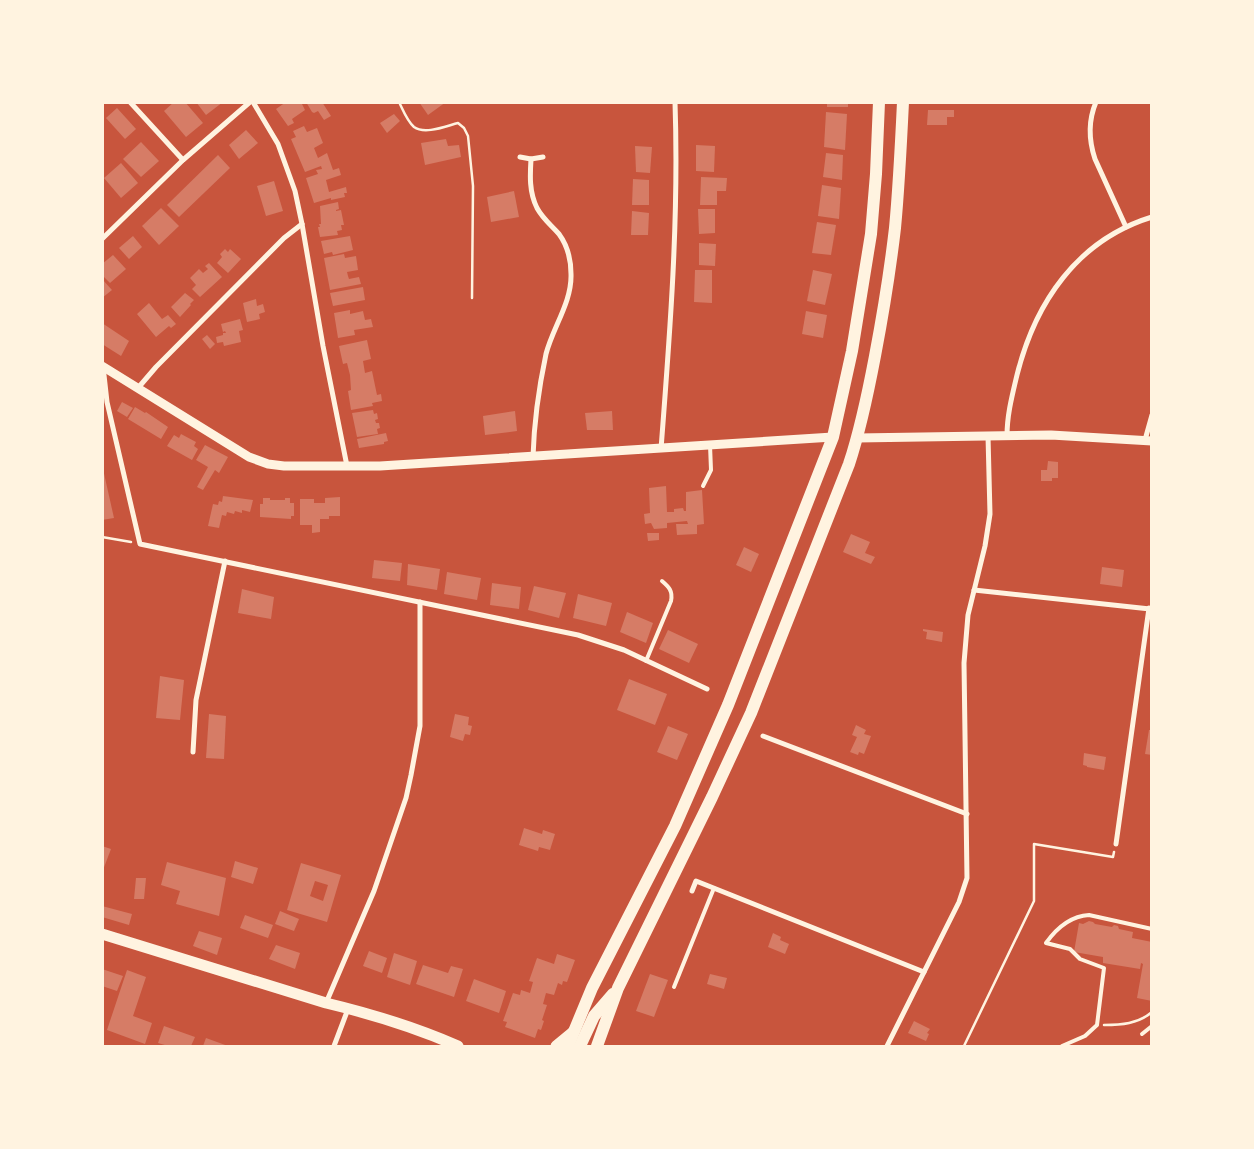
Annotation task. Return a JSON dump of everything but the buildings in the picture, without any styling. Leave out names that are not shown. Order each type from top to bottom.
[{"type":"highway","points":[[568,1046],[592,988],[675,826],[728,705],[833,437],[852,350],[871,234],[879,102]]},
{"type":"highway","points":[[597,1046],[618,988],[751,713],[833,506],[857,438],[864,415],[885,303],[897,209],[903,102]]},
{"type":"highway","points":[[580,1046],[594,1016],[618,988]]},
{"type":"main road","points":[[102,934],[326,1003],[348,1008],[458,1046]]},
{"type":"main road","points":[[556,1046],[573,1032]]},
{"type":"street","points":[[130,102],[183,160]]},
{"type":"street","points":[[102,239],[183,160],[252,102],[278,144],[295,191],[347,466]]},
{"type":"street","points":[[661,449],[674,267],[675,102]]},
{"type":"street","points":[[1096,102],[1091,129],[1093,152],[1126,226]]},
{"type":"street","points":[[520,157],[531,159],[543,157]]},
{"type":"street","points":[[531,159],[530,177],[535,202],[546,222],[563,241],[567,250],[571,274],[568,297],[547,352],[535,423],[533,457]]},
{"type":"street","points":[[1007,436],[1008,415],[1021,358],[1040,312],[1057,285],[1099,243],[1126,226],[1152,217]]},
{"type":"street","points":[[138,389],[156,367],[236,286],[284,238],[302,224]]},
{"type":"street","points":[[102,366],[249,457],[268,464],[380,466],[833,437]]},
{"type":"street","points":[[102,366],[107,402],[140,544],[578,635],[646,660],[707,688]]},
{"type":"street","points":[[857,438],[1051,435],[1148,440],[1152,414]]},
{"type":"street","points":[[887,1046],[948,925],[965,888],[967,878],[964,663],[967,623],[990,514],[988,436]]},
{"type":"street","points":[[193,752],[196,700],[225,562]]},
{"type":"street","points":[[974,590],[1150,609],[1116,844]]},
{"type":"street","points":[[326,1003],[374,891],[410,783],[420,726],[420,602]]},
{"type":"street","points":[[763,736],[967,814]]},
{"type":"street","points":[[692,891],[696,881],[924,972]]},
{"type":"street","points":[[334,1046],[348,1008]]},
{"type":"lane","points":[[703,486],[712,470],[710,445]]},
{"type":"lane","points":[[646,660],[671,600],[670,588],[662,581]]},
{"type":"lane","points":[[674,987],[714,888]]},
{"type":"lane","points":[[1062,1046],[1085,1036],[1097,1025],[1104,968],[1080,960],[1070,949],[1046,943],[1054,932],[1081,915],[1105,917],[1152,929]]},
{"type":"lane","points":[[1142,1034],[1152,1026]]},
{"type":"path","points":[[399,102],[413,126],[418,129],[433,129],[458,123],[464,128],[468,136],[474,216],[472,298]]},
{"type":"path","points":[[102,537],[140,544]]},
{"type":"path","points":[[964,1046],[1034,901],[1034,844],[1113,856],[1116,844]]},
{"type":"path","points":[[1097,1025],[1125,1024],[1144,1019],[1152,1012]]}]
